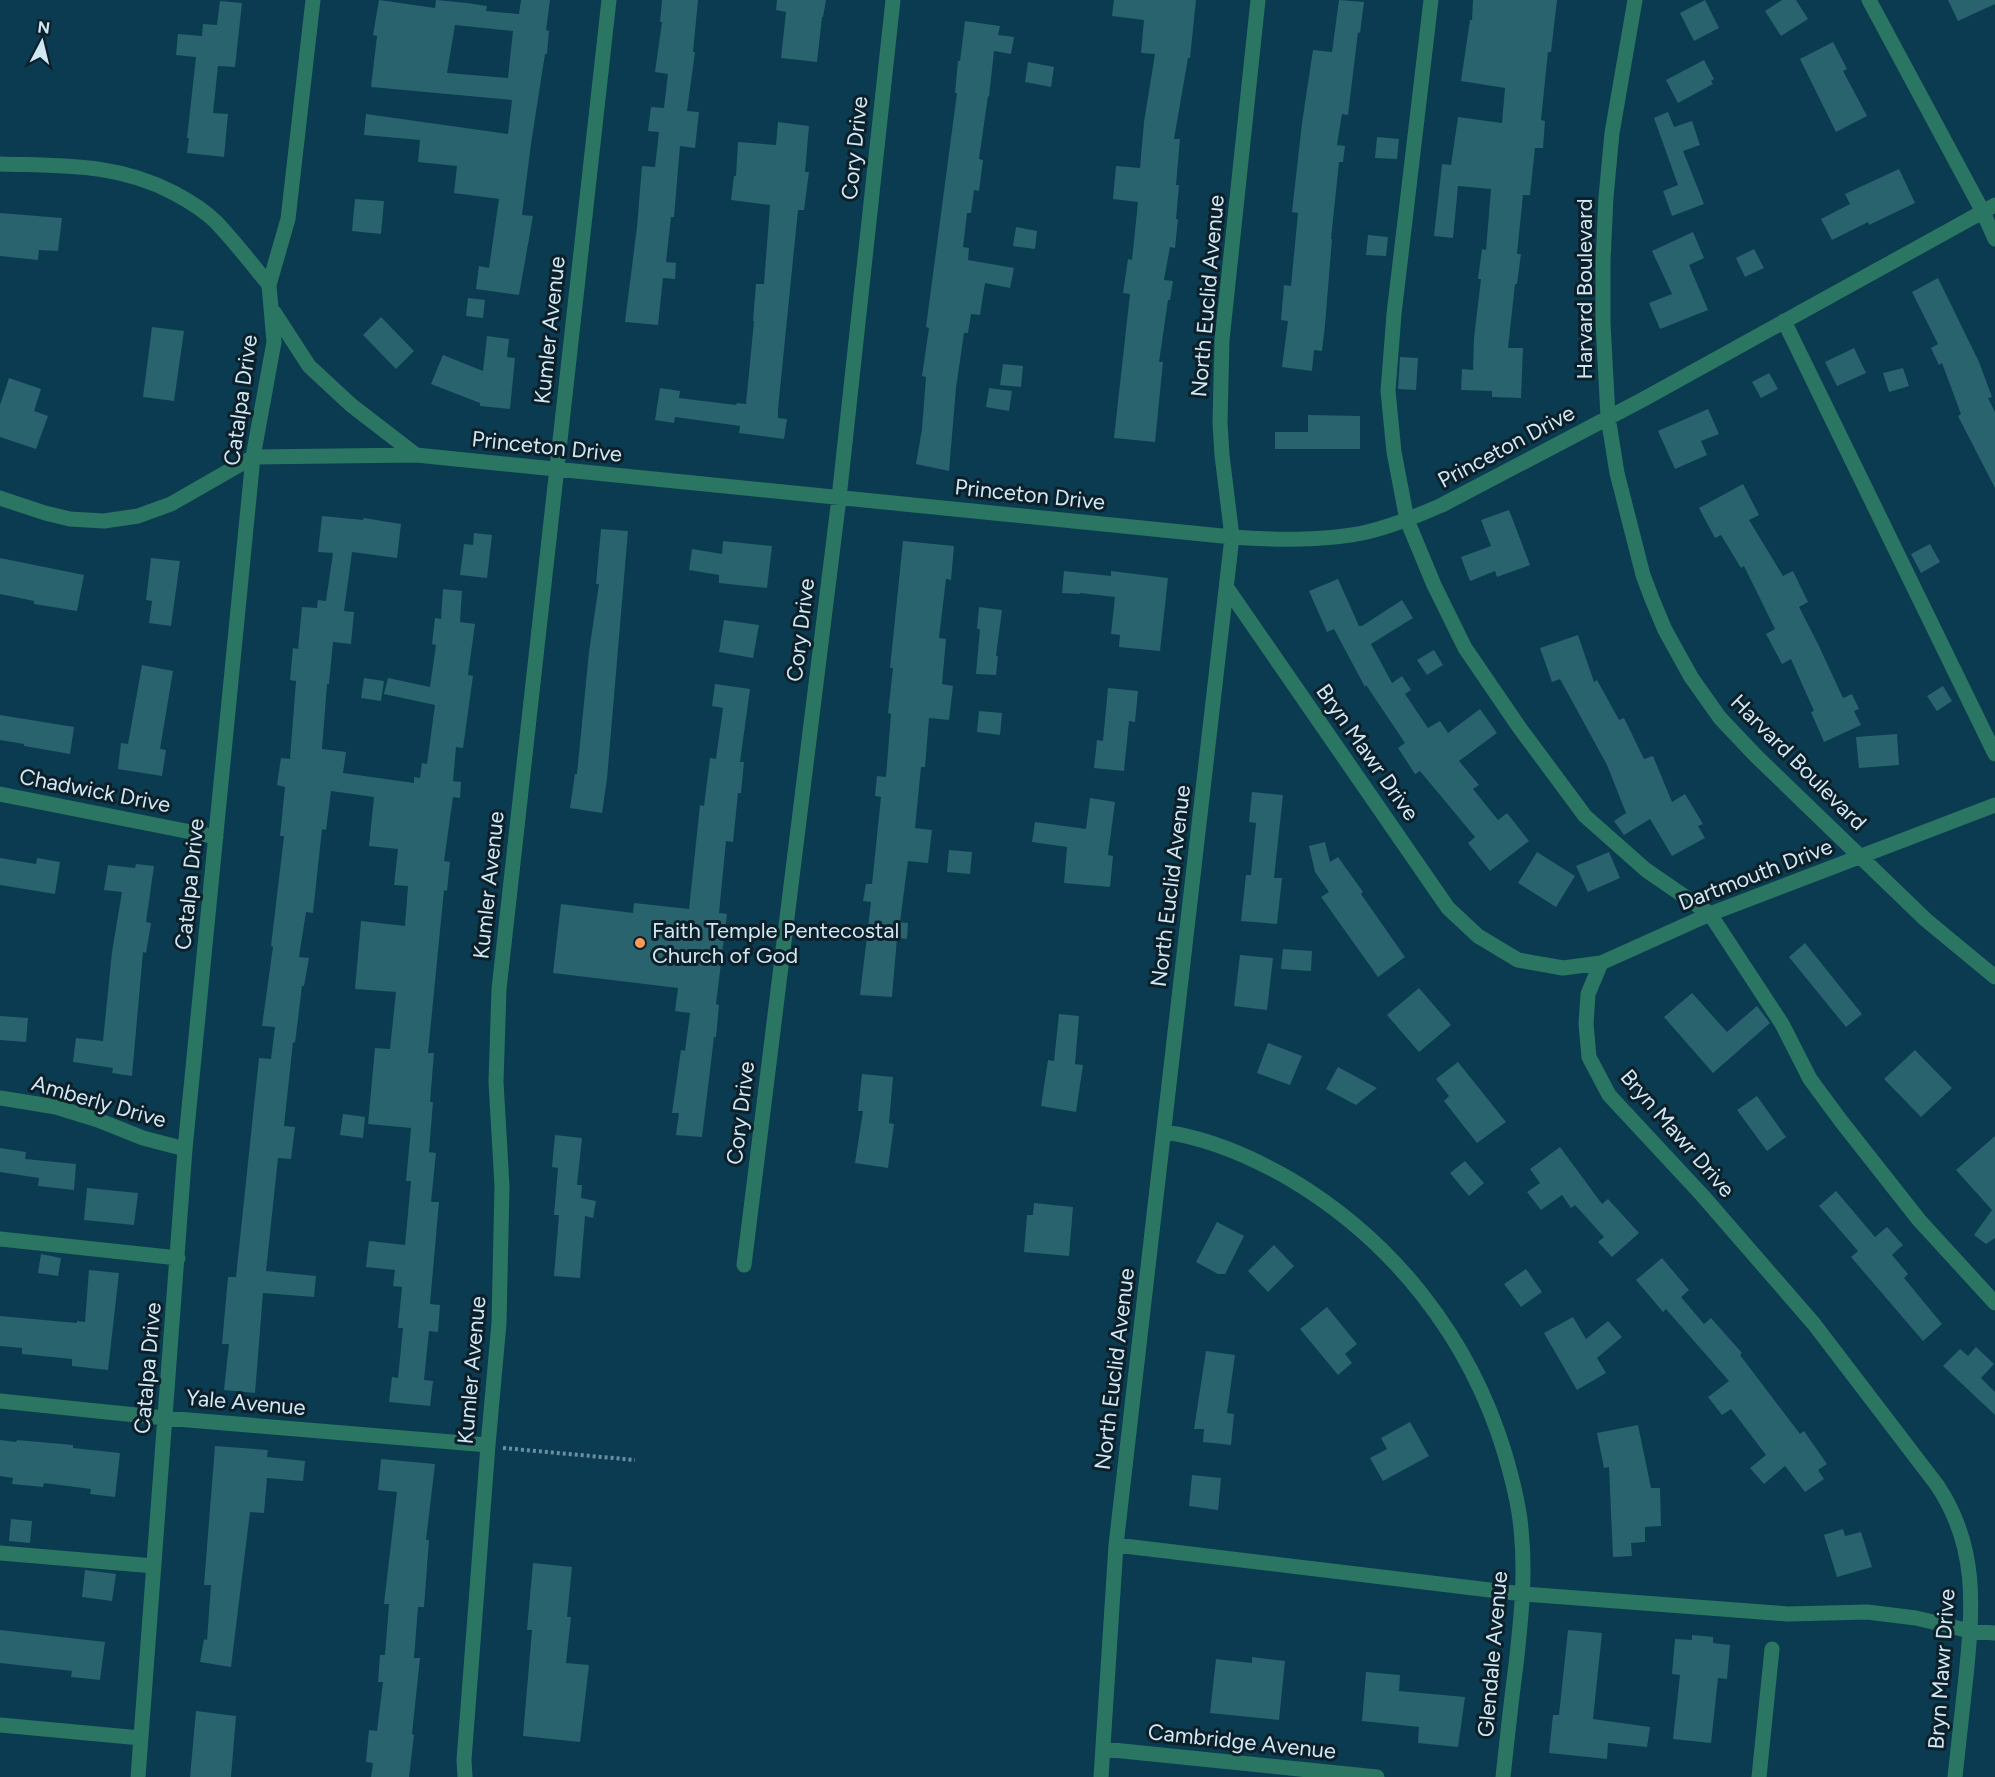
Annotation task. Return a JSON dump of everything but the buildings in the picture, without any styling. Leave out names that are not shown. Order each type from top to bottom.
[{"type":"street","name":"Catalpa Drive","points":[[138,1777],[186,1149],[253,457],[274,342],[273,309],[269,285],[288,219],[313,0]]},
{"type":"street","name":"Kumler Avenue","points":[[465,1777],[464,1760],[499,1323],[502,1258],[502,1186],[496,1082],[499,989],[609,0]]},
{"type":"street","name":"Cory Drive","points":[[744,1265],[839,498],[893,0]]},
{"type":"street","name":"North Euclid Avenue","points":[[1101,1777],[1116,1545],[1232,537],[1222,456],[1220,369],[1258,0]]},
{"type":"street","points":[[1431,0],[1394,314],[1388,391],[1394,452],[1407,520],[1434,585],[1465,648],[1519,727],[1585,816],[1646,870],[1710,914],[1782,1024],[1810,1079],[1841,1122],[1919,1220],[1995,1303]]},
{"type":"street","name":"Harvard Boulevard","points":[[1635,0],[1612,133],[1606,197],[1603,323],[1608,417],[1617,473],[1643,575],[1665,630],[1691,677],[1720,718],[1756,756],[1926,920],[1995,977]]},
{"type":"street","points":[[1869,0],[1989,209],[1995,239]]},
{"type":"street","points":[[0,164],[94,167],[122,172],[156,183],[187,200],[215,222],[269,285]]},
{"type":"street","name":"Princeton Drive","points":[[0,498],[70,519],[104,521],[138,516],[171,504],[253,457],[416,455],[1232,537],[1260,539],[1336,537],[1366,532],[1407,520],[1442,505],[1989,209]]},
{"type":"street","points":[[273,309],[309,366],[351,405],[416,455]]},
{"type":"street","points":[[1784,321],[1995,754]]},
{"type":"street","name":"Bryn Mawr Drive","points":[[1227,588],[1448,908],[1478,936],[1518,960],[1563,968],[1601,963]]},
{"type":"street","name":"Chadwick Drive","points":[[0,794],[216,837]]},
{"type":"street","name":"Dartmouth Drive","points":[[1601,963],[1710,914],[1995,805]]},
{"type":"street","name":"Bryn Mawr Drive","points":[[1601,963],[1588,994],[1586,1024],[1590,1057],[1609,1095],[1702,1195],[1814,1324],[1942,1492],[1953,1512],[1967,1554],[1972,1603],[1955,1777]]},
{"type":"street","name":"Amberly Drive","points":[[0,1098],[56,1107],[98,1120],[143,1138],[186,1149]]},
{"type":"street","name":"Glendale Avenue","points":[[1164,1132],[1191,1136],[1239,1153],[1306,1189],[1362,1231],[1418,1287],[1461,1350],[1475,1376],[1497,1426],[1512,1479],[1521,1528],[1523,1594],[1503,1777]]},
{"type":"street","points":[[0,1239],[178,1258]]},
{"type":"street","name":"Yale Avenue","points":[[0,1401],[165,1418],[488,1445]]},
{"type":"street","points":[[1116,1545],[1523,1594],[1788,1614],[1867,1612],[1916,1618],[1970,1631],[1995,1633]]},
{"type":"street","points":[[0,1553],[154,1566]]},
{"type":"street","points":[[1759,1777],[1772,1649]]},
{"type":"street","points":[[0,1725],[141,1738]]},
{"type":"street","name":"Cambridge Avenue","points":[[1103,1749],[1377,1777]]},
{"type":"path","points":[[488,1445],[510,1450],[635,1460]]},
{"type":"place","name":"Faith Temple Pentecostal Church of God","points":[[640,943]]}]
